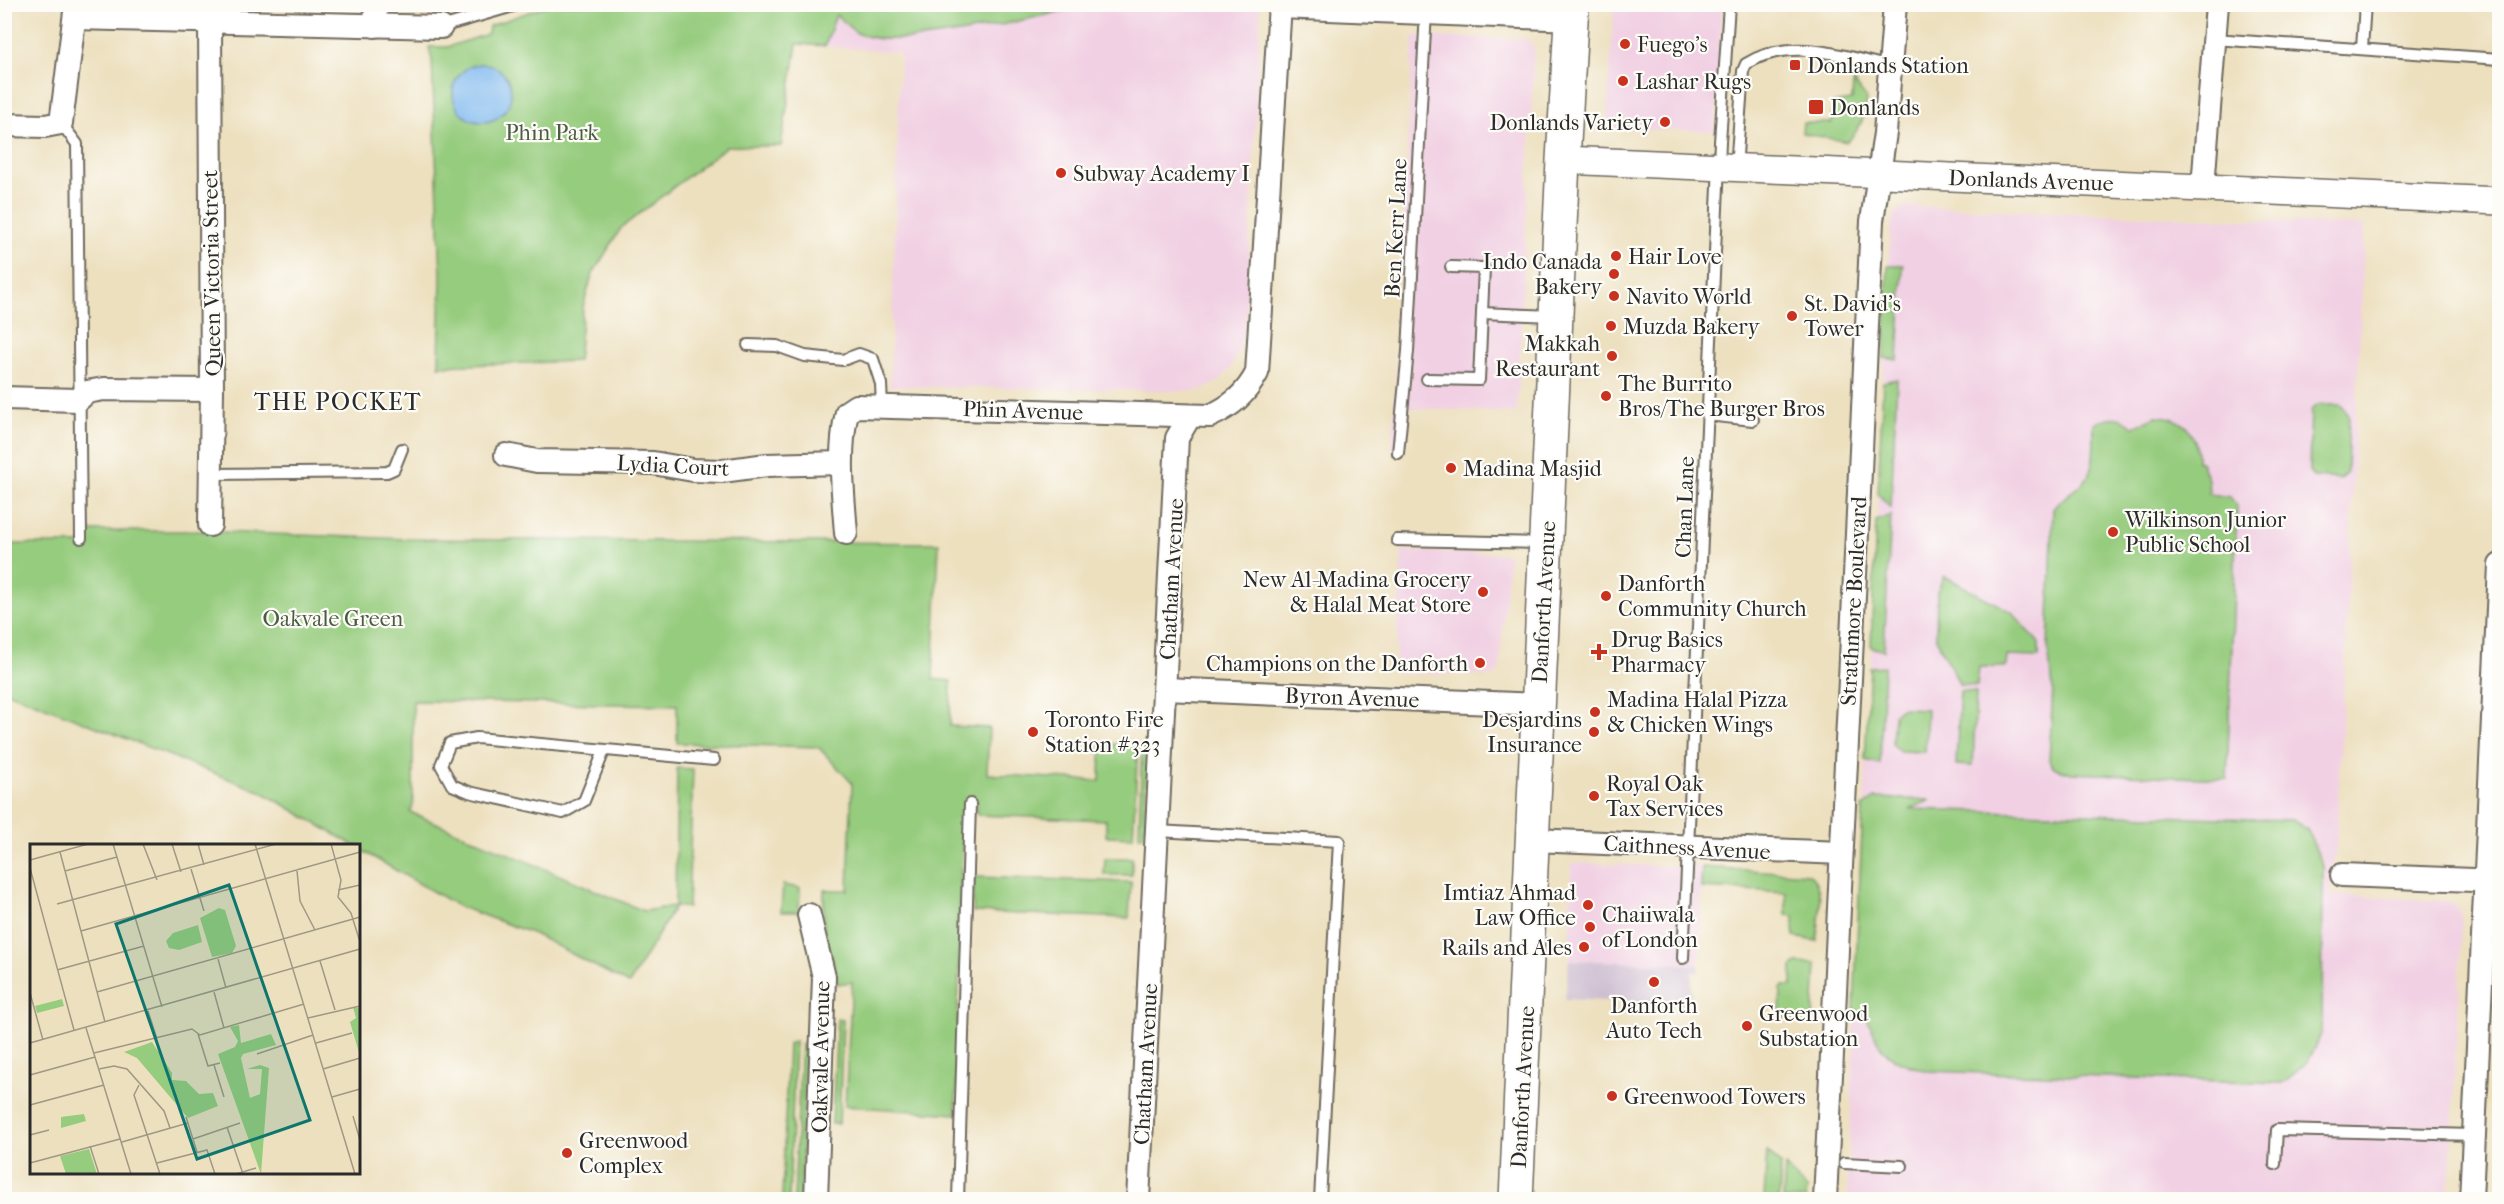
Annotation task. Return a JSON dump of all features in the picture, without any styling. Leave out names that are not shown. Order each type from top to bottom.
[{"type":"main road","name":"Danforth Avenue","points":[[1516,1200],[1563,160],[1572,12]]},
{"type":"street","name":"Strathmore Boulevard","points":[[1824,1200],[1872,220],[1880,174],[1895,4]]},
{"type":"street","points":[[2203,187],[2217,4]]},
{"type":"street","points":[[1190,416],[1210,416],[1227,408],[1248,389],[1257,373],[1280,6],[1572,12]]},
{"type":"street","points":[[4,125],[45,126],[61,123],[76,11],[210,22],[375,15],[441,27]]},
{"type":"street","name":"Queen Victoria Street","points":[[210,22],[213,390],[210,525]]},
{"type":"street","name":"Donlands Avenue","points":[[1563,160],[2499,201]]},
{"type":"street","points":[[4,399],[78,400],[87,392],[104,389],[213,390]]},
{"type":"street","name":"Phin Avenue","points":[[841,463],[847,412],[856,406],[1190,416]]},
{"type":"street","name":"Chatham Avenue","points":[[1138,1200],[1177,438],[1190,416]]},
{"type":"street","name":"Lydia Court","points":[[506,455],[537,461],[653,463],[722,471],[767,465],[841,463]]},
{"type":"street","points":[[841,463],[846,533]]},
{"type":"street","points":[[2471,1200],[2492,880],[2499,565]]},
{"type":"street","name":"Byron Avenue","points":[[1165,689],[1538,705]]},
{"type":"street","name":"Caithness Avenue","points":[[1533,840],[1841,854]]},
{"type":"street","points":[[2342,875],[2492,880]]},
{"type":"street","name":"Oakvale Avenue","points":[[810,915],[824,977],[816,1200]]},
{"type":"lane","points":[[441,27],[520,4]]},
{"type":"lane","points":[[1728,169],[1729,4]]},
{"type":"lane","points":[[2362,48],[2365,4]]},
{"type":"lane","name":"Ben Kerr Lane","points":[[1398,453],[1408,351],[1426,9]]},
{"type":"lane","points":[[2214,39],[2499,59]]},
{"type":"lane","points":[[1728,169],[1746,64],[1776,52],[1798,49],[1832,52],[1890,66]]},
{"type":"lane","points":[[61,123],[77,144],[81,538]]},
{"type":"lane","name":"Chan Lane","points":[[1683,958],[1707,415],[1728,169]]},
{"type":"lane","points":[[1427,379],[1479,380],[1484,268],[1452,267]]},
{"type":"lane","points":[[1482,313],[1556,316]]},
{"type":"lane","points":[[748,345],[777,346],[805,356],[843,360],[859,354],[873,359],[881,384],[882,406]]},
{"type":"lane","points":[[1707,415],[1753,420]]},
{"type":"lane","points":[[212,474],[387,472],[394,469],[402,449]]},
{"type":"lane","points":[[1396,540],[1546,543]]},
{"type":"lane","points":[[604,751],[584,801],[563,813],[469,792],[452,786],[441,765],[450,743],[477,738],[714,760]]},
{"type":"lane","points":[[958,1200],[970,804]]},
{"type":"lane","points":[[1157,831],[1339,841],[1320,1200]]},
{"type":"lane","points":[[2275,1164],[2277,1130],[2474,1135]]},
{"type":"lane","points":[[1844,1163],[1902,1166]]},
{"type":"shaded area","points":[[839,5],[1261,5],[1246,316],[1242,342],[1232,366],[1221,380],[1207,388],[1193,391],[890,386],[900,53],[825,46]]},
{"type":"shaded area","points":[[1614,5],[1722,5],[1715,131],[1606,128]]},
{"type":"shaded area","points":[[1413,36],[1523,39],[1531,42],[1534,52],[1517,413],[1408,408],[1404,451],[1392,450]]},
{"type":"shaded area","points":[[1906,206],[2365,225],[2336,854],[2332,869],[2331,895],[2445,901],[2456,906],[2462,917],[2449,1199],[1847,1200],[1888,265],[1891,224],[1896,213]]},
{"type":"shaded area","points":[[1402,551],[1509,554],[1499,672],[1492,676],[1395,673]]},
{"type":"shaded area","points":[[1574,863],[1702,867],[1699,965],[1569,960],[1571,866]]},
{"type":"shaded area","points":[[1569,960],[1699,965],[1699,972],[1692,972],[1691,1005],[1565,999]]},
{"type":"green space","name":"Phin Park","points":[[549,5],[1088,5],[970,31],[904,39],[877,38],[857,33],[836,15],[825,46],[797,44],[781,146],[727,146],[621,228],[592,275],[583,307],[578,361],[439,366],[441,275],[432,60],[429,47],[447,47],[488,34],[489,26]]},
{"type":"green space","points":[[1853,81],[1867,99],[1861,123],[1852,137],[1847,142],[1802,133],[1803,123],[1832,123],[1833,103],[1852,100]]},
{"type":"green space","points":[[1888,265],[1903,265],[1898,360],[1884,358]]},
{"type":"green space","points":[[1897,379],[1891,508],[1878,494],[1883,382]]},
{"type":"green space","points":[[2317,405],[2341,405],[2349,416],[2347,473],[2340,479],[2314,477],[2309,471],[2311,410]]},
{"type":"green space","points":[[2156,416],[2174,419],[2188,428],[2195,443],[2197,462],[2201,462],[2208,480],[2209,494],[2230,497],[2237,506],[2227,779],[2072,773],[2053,767],[2049,760],[2053,687],[2048,650],[2053,509],[2063,498],[2082,484],[2090,472],[2094,424],[2105,419],[2120,418],[2134,427]]},
{"type":"green space","points":[[1891,515],[1884,651],[1871,647],[1876,521]]},
{"type":"green space","name":"Oakvale Green","points":[[85,531],[193,531],[408,539],[939,543],[933,679],[951,681],[950,726],[989,728],[987,774],[1100,781],[1101,744],[1138,745],[1133,837],[1106,836],[1106,820],[977,815],[977,800],[966,800],[961,870],[956,1114],[845,1106],[852,982],[837,984],[825,932],[824,890],[848,890],[852,783],[818,747],[677,743],[677,705],[413,701],[413,805],[410,812],[644,911],[675,906],[629,984],[534,934],[458,906],[360,850],[360,844],[351,844],[262,792],[5,691],[4,544],[85,544]]},
{"type":"green space","points":[[1944,576],[2012,612],[2039,643],[2039,657],[2007,656],[2006,667],[1979,667],[1977,686],[1960,685],[1936,638],[1937,592]]},
{"type":"green space","points":[[1884,666],[1880,764],[1865,760],[1870,667]]},
{"type":"green space","points":[[1960,691],[1976,692],[1973,766],[1956,765]]},
{"type":"green space","points":[[1901,708],[1927,709],[1925,752],[1900,751],[1892,744],[1894,714]]},
{"type":"green space","points":[[1142,744],[1148,745],[1144,836],[1139,836]]},
{"type":"green space","points":[[677,768],[693,769],[688,908],[675,906]]},
{"type":"green space","points":[[1875,798],[1931,800],[1910,809],[2292,820],[2307,829],[2323,866],[2322,1031],[2315,1049],[2303,1066],[2282,1083],[1928,1071],[1896,1060],[1885,1052],[1869,1023],[1854,1009],[1863,807]]},
{"type":"green space","points":[[1105,858],[1132,858],[1132,875],[1104,875]]},
{"type":"green space","points":[[1702,867],[1809,874],[1815,880],[1820,896],[1817,941],[1794,937],[1794,916],[1786,915],[1786,892],[1701,888]]},
{"type":"green space","points":[[974,877],[1131,882],[1129,918],[973,912]]},
{"type":"green space","points":[[783,885],[800,888],[799,912],[781,912]]},
{"type":"green space","points":[[1797,963],[1816,964],[1813,1019],[1780,1018],[1781,989],[1783,986],[1792,986],[1792,967]]},
{"type":"green space","points":[[837,1019],[843,1020],[839,1124],[832,1124]]},
{"type":"green space","points":[[795,1041],[789,1199],[782,1199],[788,1044]]},
{"type":"green space","points":[[801,1043],[806,1044],[800,1199],[794,1200]]},
{"type":"green space","points":[[1767,1151],[1781,1165],[1779,1199],[1764,1199]]},
{"type":"green space","points":[[1785,1166],[1807,1189],[1806,1199],[1783,1199]]},
{"type":"water","points":[[476,64],[488,64],[503,72],[511,87],[511,99],[503,114],[488,122],[476,122],[461,114],[453,99],[453,87],[461,72]]},
{"type":"place","name":"Fuego's","points":[[1625,44]]},
{"type":"place","name":"Donlands Station","points":[[1795,65]]},
{"type":"place","name":"Lashar Rugs","points":[[1623,81]]},
{"type":"place","name":"Donlands","points":[[1816,107]]},
{"type":"place","name":"Donlands Variety","points":[[1665,122]]},
{"type":"place","name":"Subway Academy I","points":[[1061,173]]},
{"type":"place","name":"Hair Love","points":[[1616,256]]},
{"type":"place","name":"Indo Canada Bakery","points":[[1614,274]]},
{"type":"place","name":"Navito World","points":[[1614,296]]},
{"type":"place","name":"St. David's Tower","points":[[1792,316]]},
{"type":"place","name":"Muzda Bakery","points":[[1611,326]]},
{"type":"place","name":"Makkah Restaurant","points":[[1612,356]]},
{"type":"place","name":"The Burrito Bros/The Burger Bros","points":[[1606,396]]},
{"type":"place","name":"Madina Masjid","points":[[1451,468]]},
{"type":"place","name":"Wilkinson Junior Public School","points":[[2113,532]]},
{"type":"place","name":"New Al-Madina Grocery & Halal Meat Store","points":[[1483,592]]},
{"type":"place","name":"Danforth Community Church","points":[[1606,596]]},
{"type":"place","name":"Drug Basics Pharmacy","points":[[1599,652]]},
{"type":"place","name":"Champions on the Danforth","points":[[1480,663]]},
{"type":"place","name":"Madina Halal Pizza & Chicken Wings","points":[[1595,712]]},
{"type":"place","name":"Toronto Fire Station #323","points":[[1033,732]]},
{"type":"place","name":"Desjardins Insurance","points":[[1594,732]]},
{"type":"place","name":"Royal Oak Tax Services","points":[[1594,796]]},
{"type":"place","name":"Imtiaz Ahmad Law Office","points":[[1588,905]]},
{"type":"place","name":"Chaiiwala of London","points":[[1590,927]]},
{"type":"place","name":"Rails and Ales","points":[[1584,947]]},
{"type":"place","name":"Danforth Auto Tech","points":[[1654,982]]},
{"type":"place","name":"Greenwood Substation","points":[[1747,1026]]},
{"type":"place","name":"Greenwood Towers","points":[[1612,1096]]},
{"type":"place","name":"Greenwood Complex","points":[[567,1153]]},
{"type":"district","name":"THE POCKET","points":[[338,402]]}]
